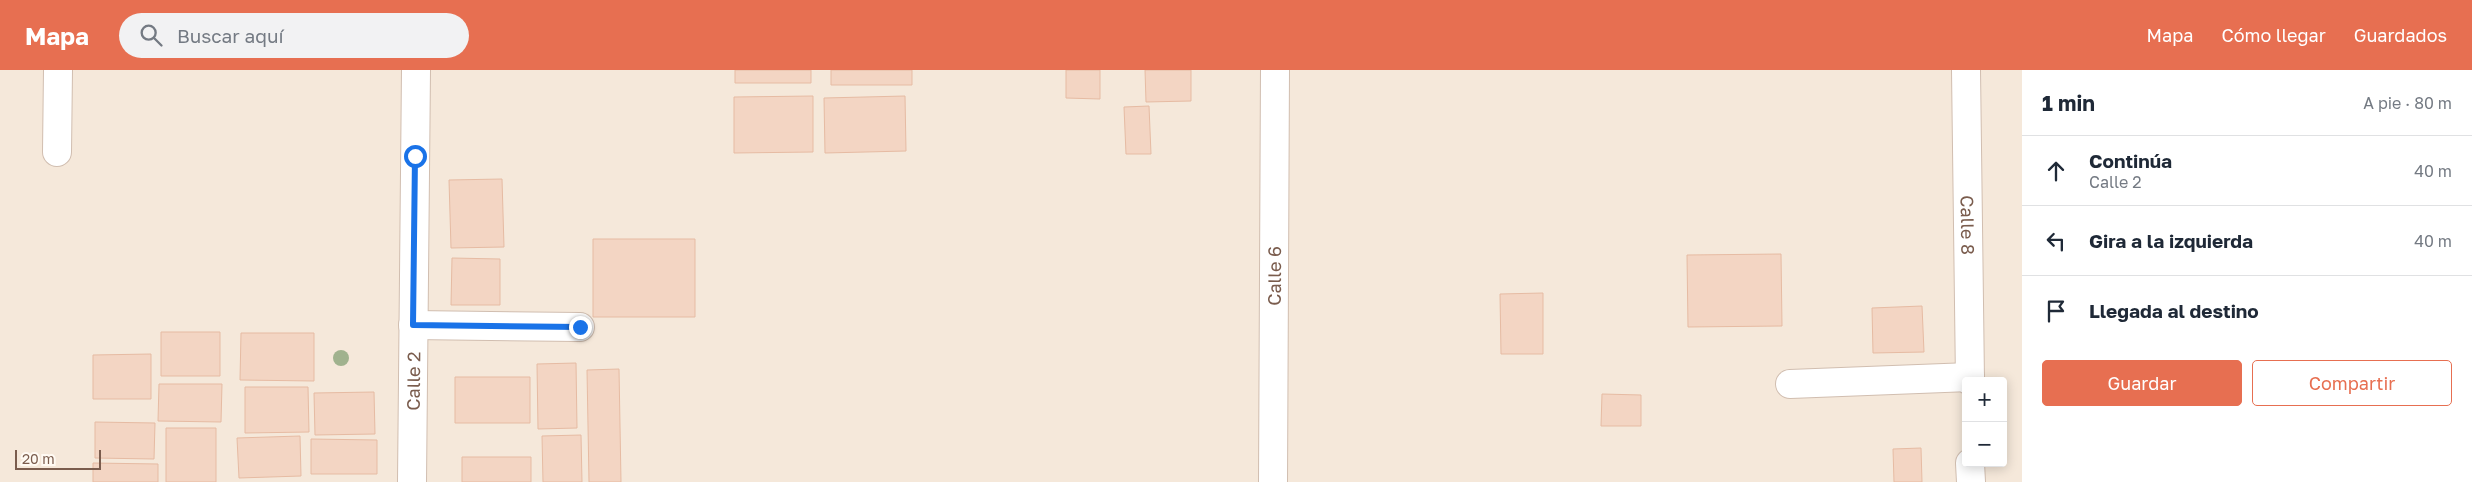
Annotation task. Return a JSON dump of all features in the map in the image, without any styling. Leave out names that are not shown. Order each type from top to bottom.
[{"type":"street","points":[[57,152],[58,70]]},
{"type":"street","name":"Calle 2","points":[[412,482],[416,70]]},
{"type":"street","name":"Calle 6","points":[[1274,482],[1275,70]]},
{"type":"street","name":"Calle 8","points":[[1966,70],[1970,377]]},
{"type":"street","points":[[413,325],[580,327]]},
{"type":"street","points":[[1790,384],[1962,379]]},
{"type":"street","points":[[1970,467],[1971,482]]},
{"type":"shaded area","points":[[0,70],[2022,70],[2022,482],[0,482]]},
{"type":"building","points":[[735,70],[811,70],[811,83],[735,83]]},
{"type":"building","points":[[831,70],[912,70],[912,85],[831,85]]},
{"type":"building","points":[[1066,70],[1100,70],[1100,99],[1066,98]]},
{"type":"building","points":[[1145,70],[1191,70],[1191,101],[1146,102]]},
{"type":"building","points":[[813,96],[813,152],[734,153],[734,97]]},
{"type":"building","points":[[905,96],[906,151],[825,153],[824,98]]},
{"type":"building","points":[[1149,106],[1151,154],[1126,154],[1124,107]]},
{"type":"building","points":[[502,179],[504,247],[451,248],[449,180]]},
{"type":"building","points":[[593,239],[695,239],[695,317],[593,317]]},
{"type":"building","points":[[1781,254],[1782,326],[1688,327],[1687,255]]},
{"type":"building","points":[[452,258],[500,259],[500,305],[451,305]]},
{"type":"building","points":[[1543,293],[1543,354],[1501,354],[1500,294]]},
{"type":"building","points":[[1922,306],[1924,352],[1873,353],[1872,308]]},
{"type":"building","points":[[161,332],[220,332],[220,376],[161,376]]},
{"type":"building","points":[[241,333],[314,333],[314,381],[240,380]]},
{"type":"building","points":[[151,354],[151,399],[93,399],[93,355]]},
{"type":"building","points":[[576,363],[577,428],[538,429],[537,364]]},
{"type":"building","points":[[619,369],[621,482],[589,482],[587,370]]},
{"type":"building","points":[[455,377],[530,377],[530,423],[455,423]]},
{"type":"building","points":[[159,384],[222,384],[221,422],[158,421]]},
{"type":"building","points":[[245,387],[308,387],[309,432],[245,433]]},
{"type":"building","points":[[374,392],[375,434],[315,435],[314,393]]},
{"type":"building","points":[[1602,394],[1641,395],[1641,426],[1601,426]]},
{"type":"building","points":[[95,422],[155,423],[154,459],[95,458]]},
{"type":"building","points":[[166,428],[216,428],[216,482],[166,482]]},
{"type":"building","points":[[581,435],[582,482],[543,482],[542,436]]},
{"type":"building","points":[[300,436],[301,476],[239,478],[237,438]]},
{"type":"building","points":[[311,439],[377,440],[377,474],[311,474]]},
{"type":"building","points":[[1921,448],[1922,482],[1894,482],[1893,449]]},
{"type":"building","points":[[462,457],[531,457],[531,482],[462,482]]},
{"type":"building","points":[[93,463],[158,464],[158,482],[93,482]]},
{"type":"route","points":[[415,156],[413,325],[580,327]]}]
